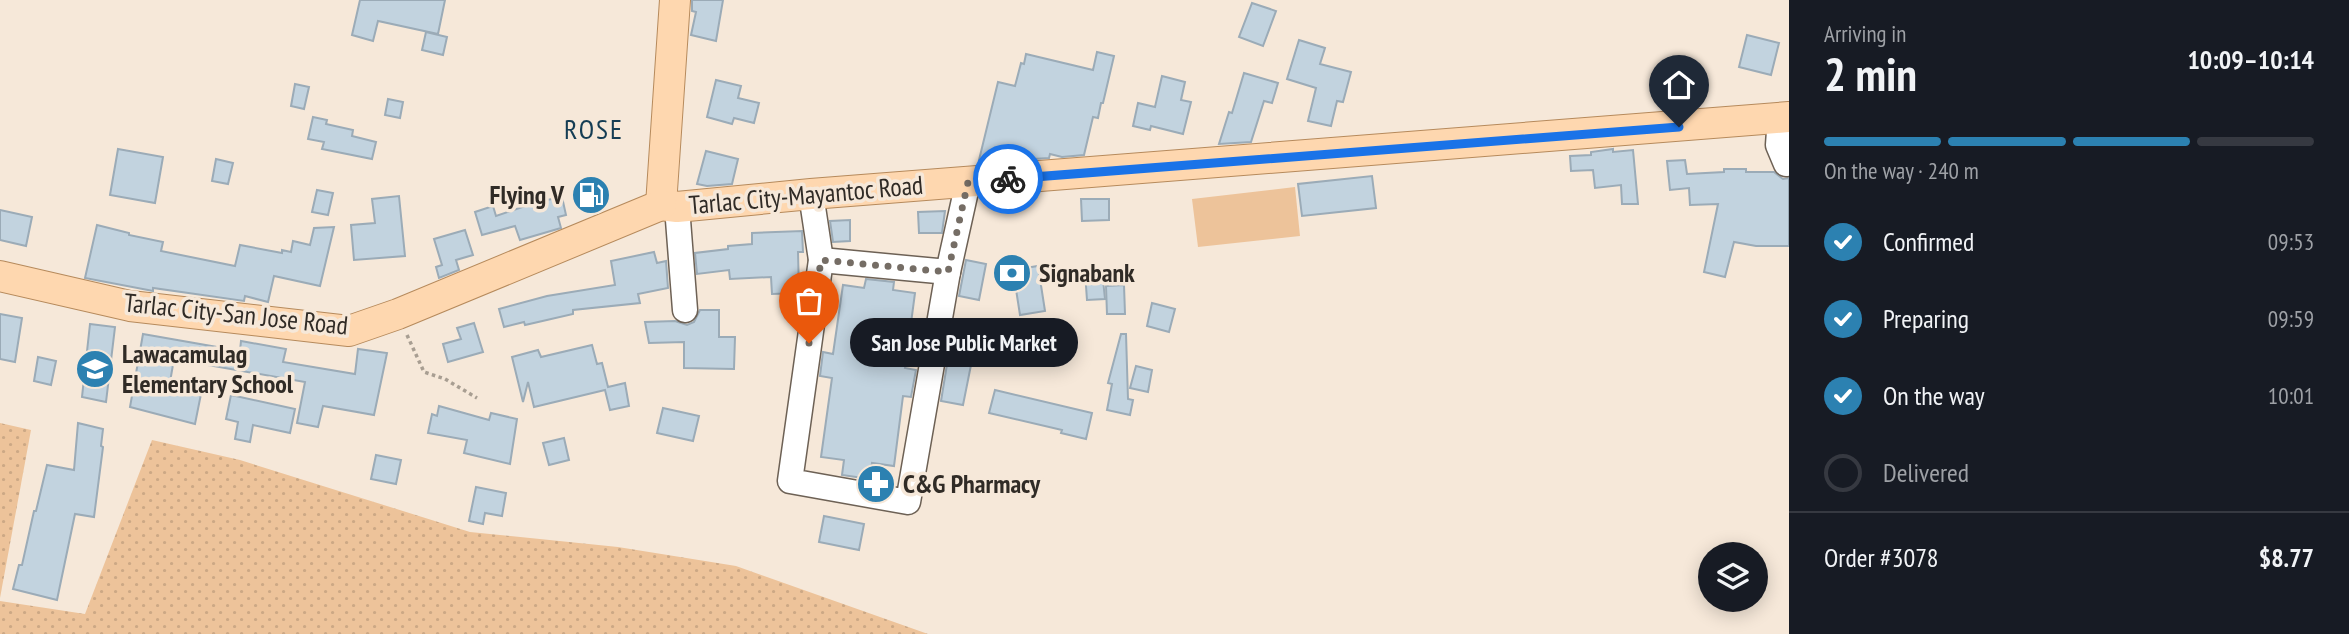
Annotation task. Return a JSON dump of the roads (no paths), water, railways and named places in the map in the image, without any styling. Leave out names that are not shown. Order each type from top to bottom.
[{"type":"main road","points":[[669,206],[675,0]]},
{"type":"main road","name":"Tarlac City-Mayantoc Road","points":[[669,206],[1784,117]]},
{"type":"main road","name":"Tarlac City-San Jose Road","points":[[0,276],[130,306],[349,331],[669,206]]},
{"type":"lane","points":[[1784,117],[1778,145],[1786,163]]},
{"type":"lane","points":[[811,194],[821,260],[790,481],[908,502],[948,272],[968,182]]},
{"type":"lane","points":[[669,206],[685,310]]},
{"type":"lane","points":[[821,260],[948,272]]},
{"type":"place","name":"Flying V","points":[[591,195]]},
{"type":"place","name":"Signabank","points":[[1012,273]]},
{"type":"place","name":"San Jose Public Market","points":[[809,343]]},
{"type":"place","name":"Lawacamulag Elementary School","points":[[95,369]]},
{"type":"place","name":"C&G Pharmacy","points":[[876,484]]},
{"type":"district","name":"ROSE","points":[[594,129]]}]
